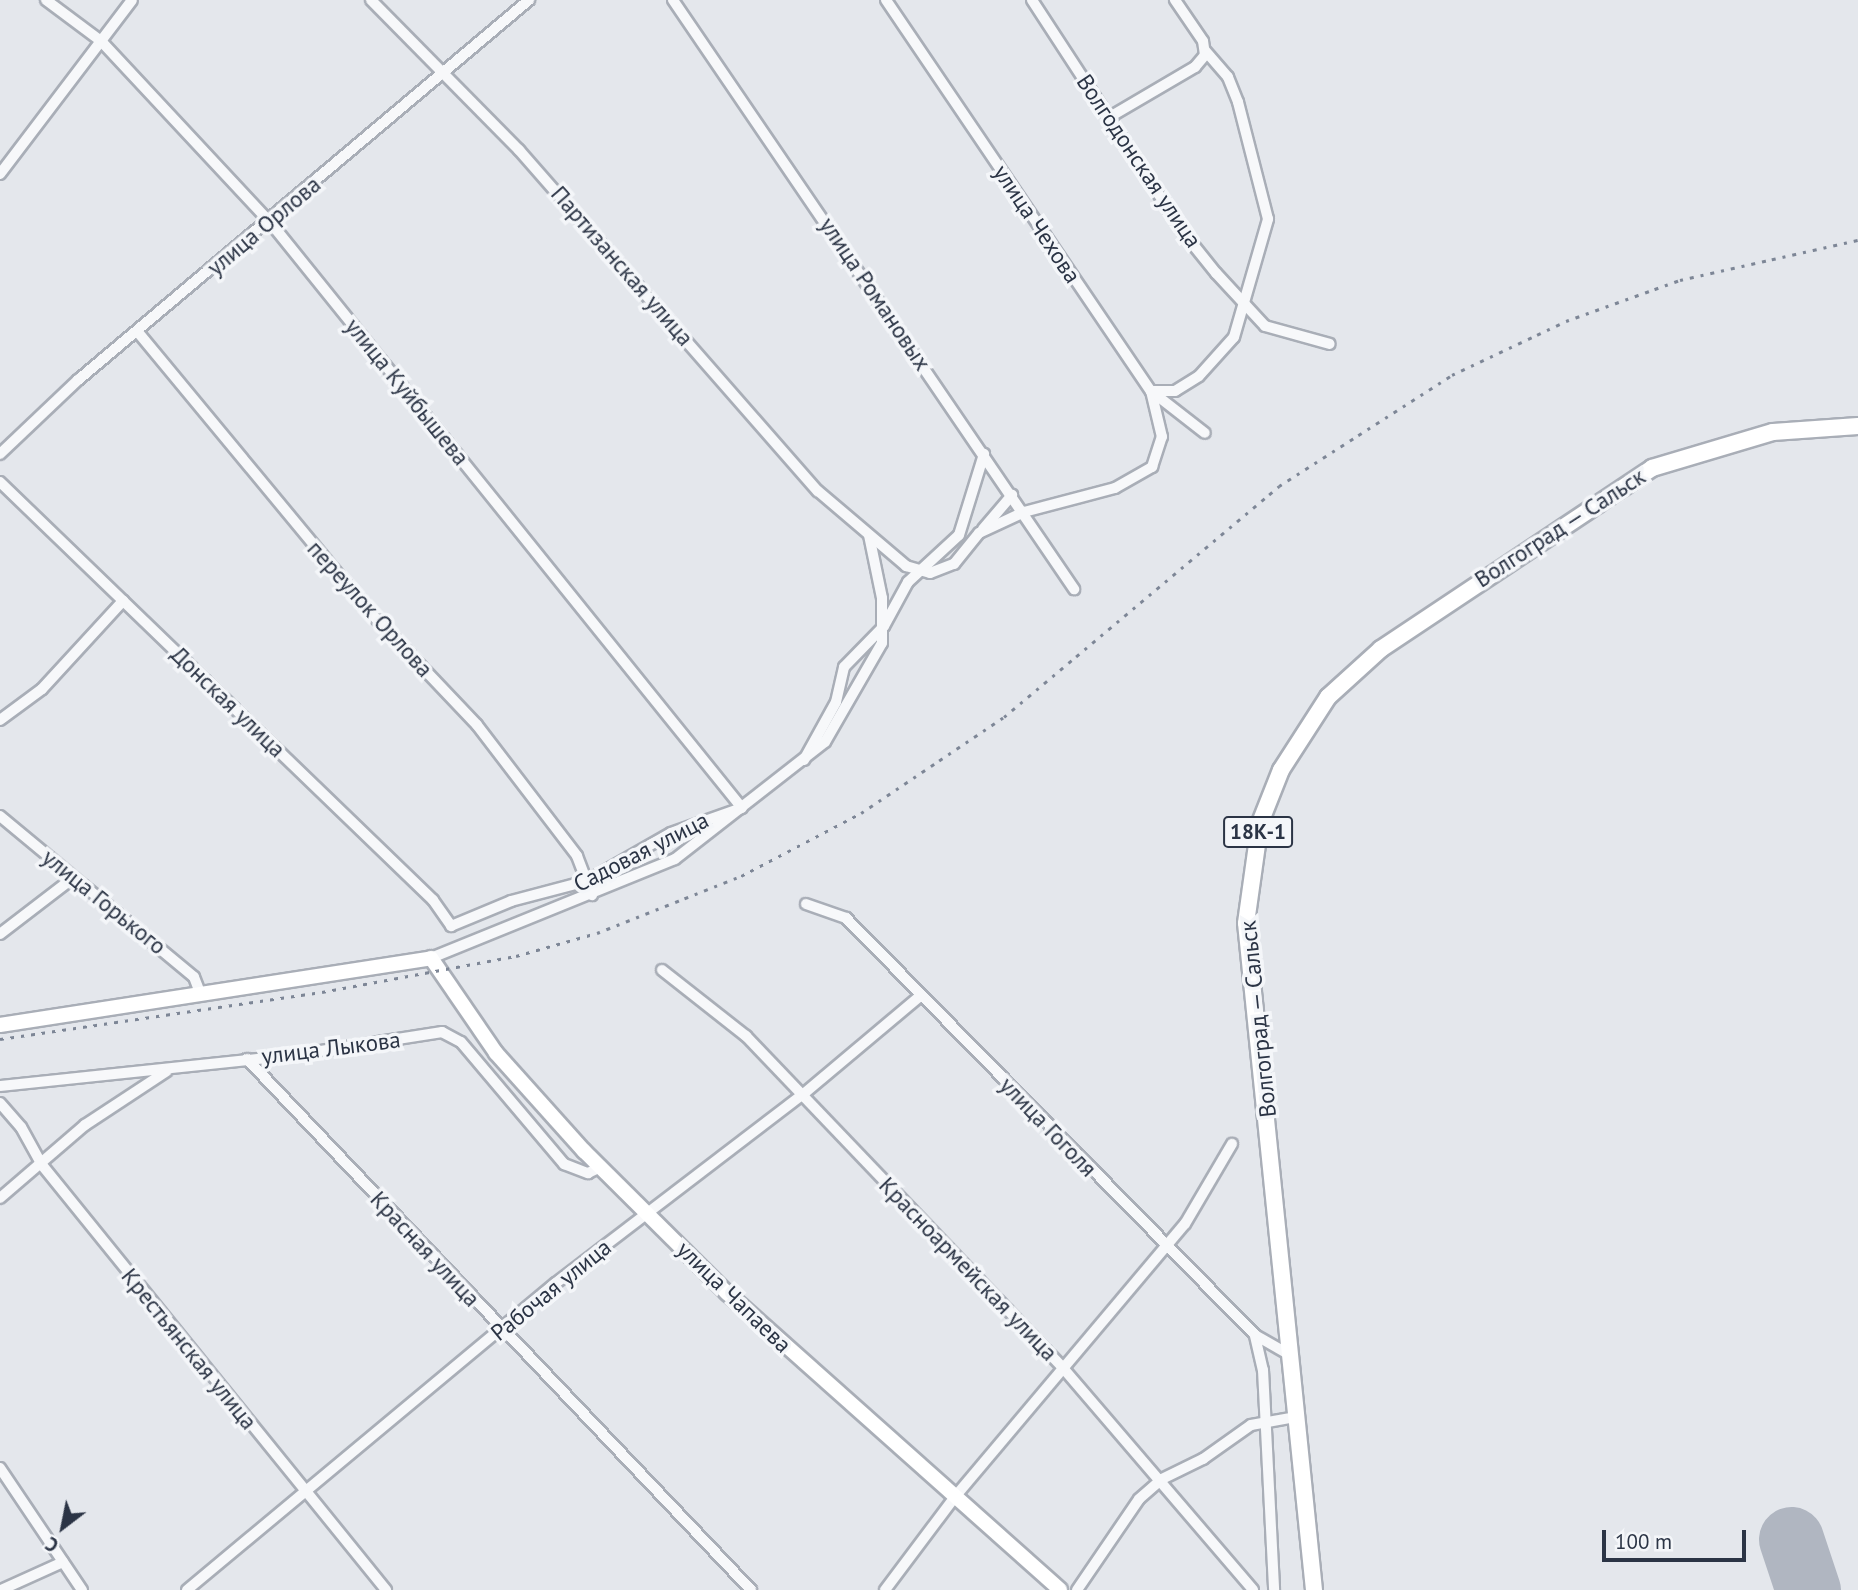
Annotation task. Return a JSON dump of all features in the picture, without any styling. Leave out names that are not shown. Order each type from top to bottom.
[{"type":"main road","name":"Волгоград — Сальск","points":[[1314,1590],[1246,923],[1260,823],[1302,732],[1328,697],[1381,649],[1652,468],[1773,432],[1858,426]]},
{"type":"street","name":"улица Куйбышева","points":[[46,0],[101,41],[270,222],[742,808]]},
{"type":"street","points":[[0,174],[132,0]]},
{"type":"street","name":"Партизанская улица","points":[[371,0],[594,233],[818,491],[869,535],[919,571]]},
{"type":"street","name":"улица Орлова","points":[[0,454],[137,331],[270,222],[529,0]]},
{"type":"street","name":"улица Романовых","points":[[673,0],[1074,589]]},
{"type":"street","name":"улица Чехова","points":[[886,0],[1151,391],[1205,433]]},
{"type":"street","name":"Волгодонская улица","points":[[1032,0],[1183,232],[1246,307],[1254,316],[1278,331],[1330,344]]},
{"type":"street","points":[[979,533],[1024,512],[1115,488],[1152,467],[1162,437],[1151,391],[1175,391],[1199,376],[1226,351],[1246,307],[1267,231],[1266,203],[1228,77],[1205,51],[1175,0]]},
{"type":"street","points":[[1108,118],[1195,67],[1205,51]]},
{"type":"street","name":"переулок Орлова","points":[[137,331],[357,598],[477,725],[577,856],[592,895]]},
{"type":"street","points":[[802,763],[836,702],[844,667],[884,626],[899,593],[959,535],[984,454]]},
{"type":"street","name":"Донская улица","points":[[0,482],[433,900],[451,926]]},
{"type":"street","points":[[919,571],[943,572],[1012,495]]},
{"type":"street","points":[[742,808],[802,763],[840,720],[883,643],[884,626],[869,535]]},
{"type":"street","points":[[0,720],[42,689],[123,601]]},
{"type":"street","name":"Садовая улица","points":[[451,926],[511,901],[587,881],[671,833],[742,808]]},
{"type":"street","name":"Садовая улица","points":[[0,1026],[431,958],[592,895],[675,859],[742,808]]},
{"type":"street","name":"улица Горького","points":[[0,816],[194,977],[201,993]]},
{"type":"street","points":[[0,934],[73,878]]},
{"type":"street","name":"улица Гоголя","points":[[806,904],[846,918],[1166,1248],[1255,1335],[1290,1355]]},
{"type":"street","name":"улица Чапаева","points":[[431,958],[444,972],[503,1062],[601,1167],[727,1293],[1059,1590]]},
{"type":"street","name":"Красноармейская улица","points":[[662,970],[746,1036],[1063,1368],[1162,1479],[1253,1590]]},
{"type":"street","name":"Рабочая улица","points":[[187,1590],[500,1329],[802,1096],[920,996]]},
{"type":"street","name":"улица Лыкова","points":[[0,1086],[168,1070],[442,1031],[461,1042],[564,1164],[588,1173],[601,1167]]},
{"type":"street","name":"Красная улица","points":[[247,1059],[500,1329],[751,1590]]},
{"type":"street","points":[[0,1198],[85,1125],[168,1070]]},
{"type":"street","name":"Крестьянская улица","points":[[0,1103],[21,1127],[41,1165],[304,1493],[386,1590]]},
{"type":"street","points":[[885,1590],[954,1498],[1198,1207],[1232,1144]]},
{"type":"street","points":[[1255,1335],[1262,1359],[1274,1590]]},
{"type":"street","points":[[1077,1590],[1139,1499],[1162,1479],[1264,1421],[1296,1417]]},
{"type":"street","points":[[0,1468],[82,1590]]},
{"type":"street","points":[[1,1590],[63,1562]]},
{"type":"runway","points":[[1791,1539],[1808,1590]]},
{"type":"railway","points":[[0,1039],[322,992],[516,956],[597,933],[741,876],[861,813],[1004,717],[1279,486],[1452,375],[1566,321],[1680,280],[1858,240]]}]
